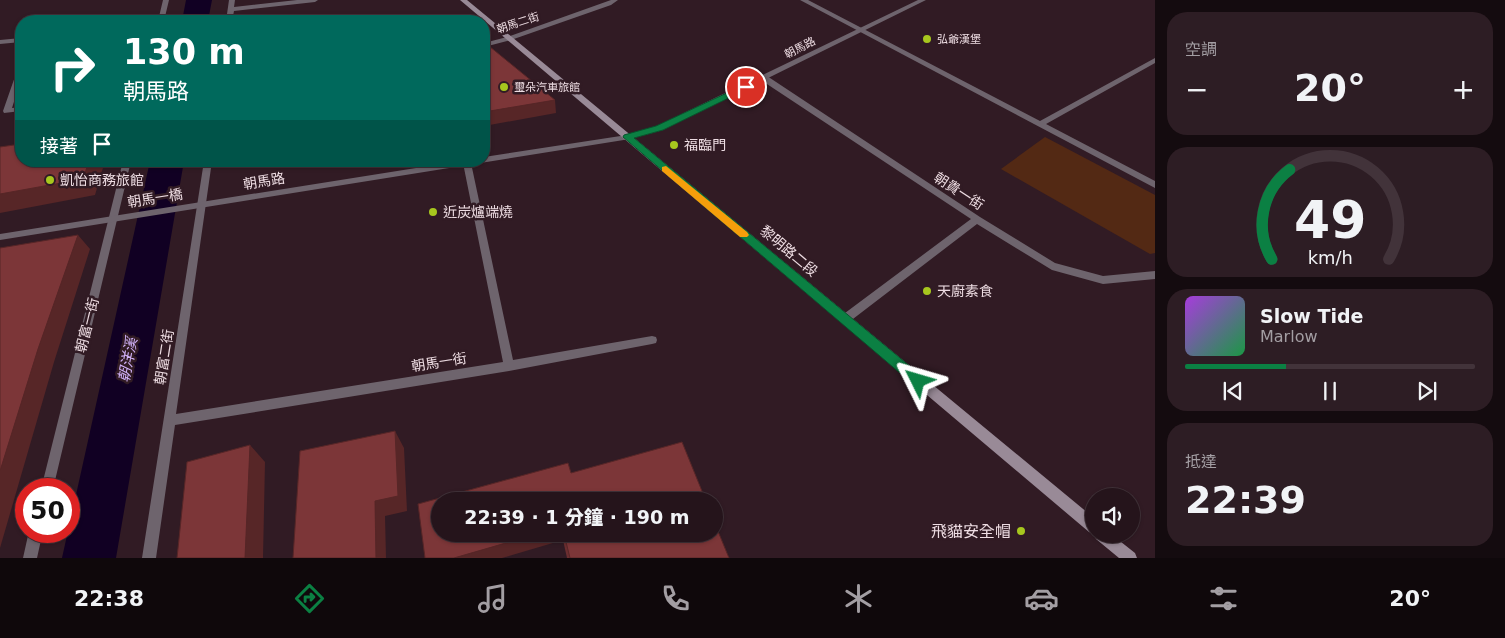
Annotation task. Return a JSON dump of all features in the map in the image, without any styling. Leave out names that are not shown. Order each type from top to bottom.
[{"type":"main road","name":"黎明路二段","points":[[463,0],[481,15]]},
{"type":"main road","name":"黎明路二段","points":[[490,23],[1085,520]]},
{"type":"main road","points":[[1112,543],[1130,558]]},
{"type":"street","points":[[162,15],[166,0]]},
{"type":"street","points":[[230,15],[232,0]]},
{"type":"street","points":[[231,9],[314,0]]},
{"type":"street","name":"朝馬二街","points":[[490,44],[509,39],[609,4],[615,0]]},
{"type":"street","points":[[803,0],[1155,185]]},
{"type":"street","name":"朝馬路","points":[[490,159],[627,137],[660,128],[923,0]]},
{"type":"street","points":[[0,42],[15,41]]},
{"type":"street","points":[[1040,124],[1155,60]]},
{"type":"street","name":"朝貴一街","points":[[764,78],[977,219],[1052,266],[1103,280],[1155,275]]},
{"type":"street","points":[[15,88],[7,111],[15,110]]},
{"type":"street","name":"朝富一街","points":[[50,478],[126,167]]},
{"type":"street","name":"朝富二街","points":[[149,558],[207,167]]},
{"type":"street","name":"朝馬路","points":[[202,204],[440,167]]},
{"type":"street","points":[[467,167],[509,366]]},
{"type":"street","name":"朝馬一橋","points":[[113,218],[202,204]]},
{"type":"street","points":[[0,237],[113,218]]},
{"type":"street","points":[[845,319],[977,219]]},
{"type":"street","name":"朝馬一街","points":[[169,421],[509,366],[652,340]]},
{"type":"street","points":[[30,558],[33,543]]},
{"type":"shaded area","points":[[1045,137],[1155,195],[1155,253],[1150,254],[1001,169]]},
{"type":"building","points":[[490,47],[555,100],[490,111]]},
{"type":"building","points":[[15,145],[15,167],[87,167],[83,179],[0,194],[0,147]]},
{"type":"building","points":[[78,235],[38,349],[0,471],[0,248]]},
{"type":"building","points":[[395,431],[398,496],[375,501],[376,558],[293,558],[300,451]]},
{"type":"building","points":[[682,442],[702,492],[462,492],[568,463],[571,473]]},
{"type":"building","points":[[250,445],[245,558],[177,558],[187,462]]},
{"type":"building","points":[[431,500],[431,542],[509,542],[454,558],[425,558],[418,504]]},
{"type":"building","points":[[566,542],[722,542],[729,558],[570,558]]},
{"type":"waterway","name":"朝洋溪","points":[[196,15],[199,0]]},
{"type":"waterway","name":"朝洋溪","points":[[89,558],[166,167]]},
{"type":"slow traffic","points":[[666,169],[744,235]]},
{"type":"place","name":"弘爺漢堡","points":[[927,39]]},
{"type":"place","name":"璽朵汽車旅館","points":[[504,87]]},
{"type":"place","name":"福臨門","points":[[674,145]]},
{"type":"place","name":"凱怡商務旅館","points":[[50,180]]},
{"type":"place","name":"近炭爐端燒","points":[[433,212]]},
{"type":"place","name":"天廚素食","points":[[927,291]]},
{"type":"place","name":"飛貓安全帽","points":[[1021,531]]},
{"type":"route","points":[[746,87],[660,128],[627,137],[918,381]]}]
